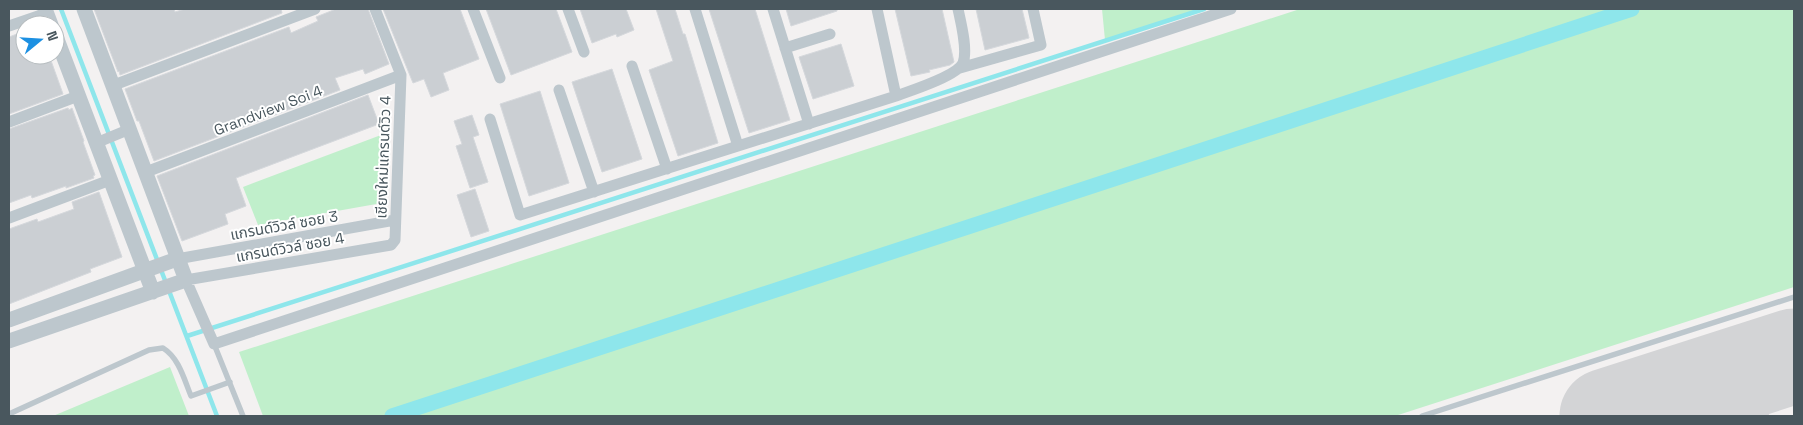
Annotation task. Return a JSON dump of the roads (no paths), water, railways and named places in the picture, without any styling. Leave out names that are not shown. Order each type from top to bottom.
[{"type":"street","points":[[84,9],[114,85],[126,130],[146,172],[183,281],[213,342],[1231,9]]},
{"type":"street","points":[[114,85],[315,9]]},
{"type":"street","points":[[375,9],[401,75]]},
{"type":"street","points":[[473,9],[500,78]]},
{"type":"street","points":[[569,9],[584,52]]},
{"type":"street","points":[[695,9],[738,146]]},
{"type":"street","points":[[772,9],[809,124]]},
{"type":"street","points":[[877,9],[896,96]]},
{"type":"street","points":[[958,9],[964,52],[964,62],[960,68]]},
{"type":"street","points":[[490,119],[520,215],[896,96],[960,68],[1041,45],[1037,10]]},
{"type":"street","points":[[785,48],[830,34]]},
{"type":"street","points":[[65,61],[78,96],[102,141],[110,180],[156,291]]},
{"type":"street","points":[[632,66],[667,169]]},
{"type":"street","name":"Grandview Soi 4","points":[[146,172],[401,75]]},
{"type":"street","name":"เชียงใหม่แกรนด์วิว 4","points":[[395,240],[401,75]]},
{"type":"street","points":[[560,90],[594,192]]},
{"type":"street","points":[[9,122],[78,96]]},
{"type":"street","points":[[102,141],[126,130]]},
{"type":"street","points":[[9,218],[110,180]]},
{"type":"street","name":"แกรนด์วิวล์ ซอย 3","points":[[175,260],[395,220]]},
{"type":"street","name":"แกรนด์วิวล์ ซอย 4","points":[[183,281],[391,245],[395,240]]},
{"type":"street","points":[[9,320],[175,260]]},
{"type":"street","points":[[9,341],[183,281]]},
{"type":"lane","points":[[1422,416],[1794,297]]},
{"type":"lane","points":[[213,342],[243,416]]},
{"type":"lane","points":[[9,414],[149,350],[163,348],[170,352],[177,362],[191,396],[230,382]]},
{"type":"waterway","points":[[61,9],[217,416]]},
{"type":"waterway","points":[[187,336],[1204,9]]},
{"type":"waterway","points":[[392,416],[1632,9]]}]
